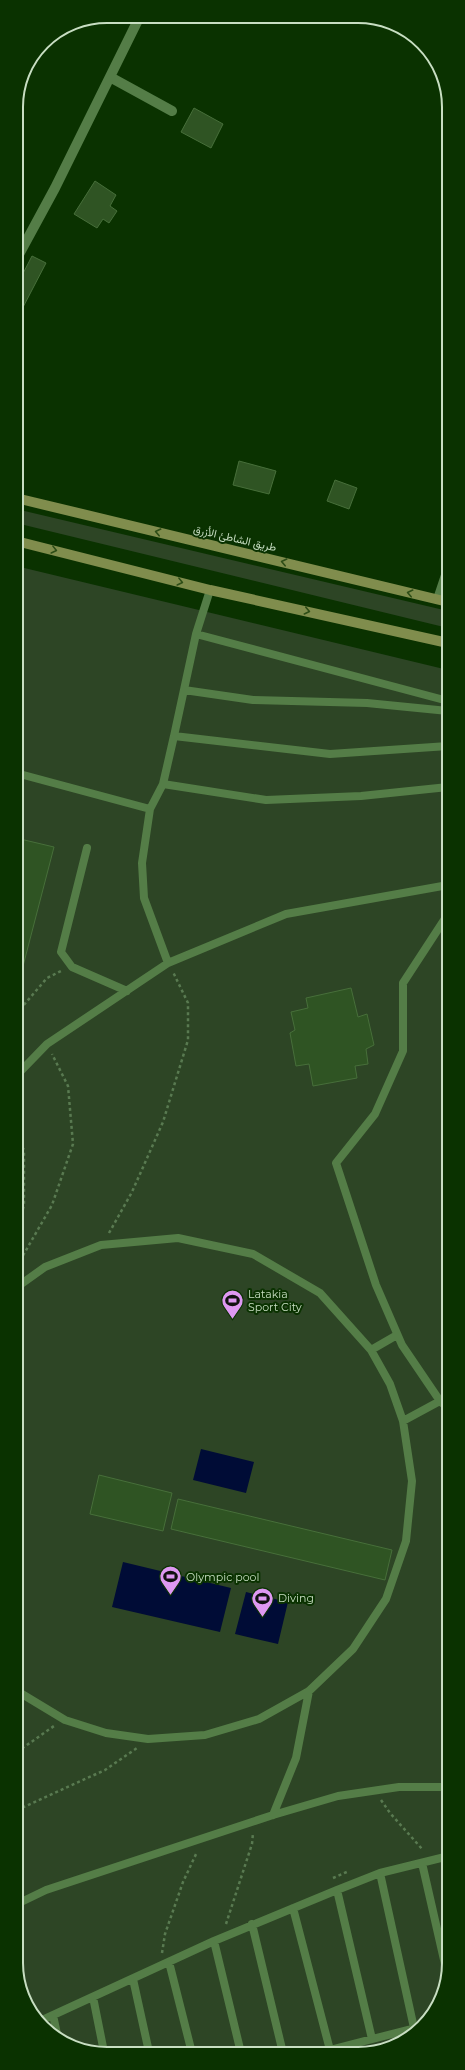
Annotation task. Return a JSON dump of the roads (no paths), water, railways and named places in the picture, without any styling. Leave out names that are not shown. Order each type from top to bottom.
[{"type":"main road","name":"طريق الشاطئ الأزرق","points":[[23,500],[442,600]]},
{"type":"main road","points":[[23,543],[210,590],[442,642]]},
{"type":"street","points":[[23,247],[55,188],[137,23]]},
{"type":"street","points":[[110,78],[172,111]]},
{"type":"street","points":[[438,599],[442,587]]},
{"type":"lane","points":[[168,964],[144,898],[142,863],[150,808],[163,784],[196,634],[210,590]]},
{"type":"lane","points":[[196,634],[442,699]]},
{"type":"lane","points":[[184,690],[253,700],[367,703],[442,710]]},
{"type":"lane","points":[[174,736],[330,754],[442,746]]},
{"type":"lane","points":[[23,775],[150,808]]},
{"type":"lane","points":[[163,784],[266,800],[361,796],[442,788]]},
{"type":"lane","points":[[87,848],[61,952],[72,967],[127,991]]},
{"type":"lane","points":[[23,1069],[47,1044],[168,964],[286,914],[442,887]]},
{"type":"lane","points":[[403,1421],[440,1401],[402,1345],[376,1285],[336,1162],[375,1114],[403,1051],[403,983],[442,923]]},
{"type":"lane","points":[[23,1282],[45,1267],[101,1245],[178,1238],[253,1254],[320,1293],[371,1350],[390,1384],[403,1421],[412,1481],[406,1541],[386,1598],[353,1649],[309,1691],[259,1719],[211,1733],[148,1739],[106,1733],[65,1720],[23,1695]]},
{"type":"lane","points":[[371,1350],[398,1335]]},
{"type":"lane","points":[[273,1815],[296,1758],[309,1691]]},
{"type":"lane","points":[[23,1901],[46,1890],[273,1815],[338,1796],[399,1788],[442,1787]]},
{"type":"lane","points":[[45,2019],[252,1924],[380,1874],[442,1858]]},
{"type":"lane","points":[[422,1863],[442,1951]]},
{"type":"lane","points":[[380,1874],[413,2026]]},
{"type":"lane","points":[[337,1890],[372,2039]]},
{"type":"lane","points":[[293,1908],[329,2047]]},
{"type":"lane","points":[[252,1924],[282,2047]]},
{"type":"lane","points":[[214,1941],[240,2047]]},
{"type":"lane","points":[[169,1962],[190,2047]]},
{"type":"lane","points":[[133,1978],[148,2047]]},
{"type":"lane","points":[[93,1997],[103,2047]]},
{"type":"lane","points":[[53,2015],[56,2030]]},
{"type":"lane","points":[[341,2047],[410,2029]]},
{"type":"water","points":[[201,1449],[254,1462],[246,1493],[193,1480]]},
{"type":"water","name":"Olympic pool","points":[[123,1562],[231,1588],[220,1632],[112,1607]]},
{"type":"water","name":"Diving","points":[[246,1592],[288,1602],[278,1644],[235,1634]]},
{"type":"place","name":"Latakia Sport City","points":[[233,1320]]},
{"type":"place","name":"Olympic pool","points":[[171,1596]]},
{"type":"place","name":"Diving","points":[[262,1618]]}]
